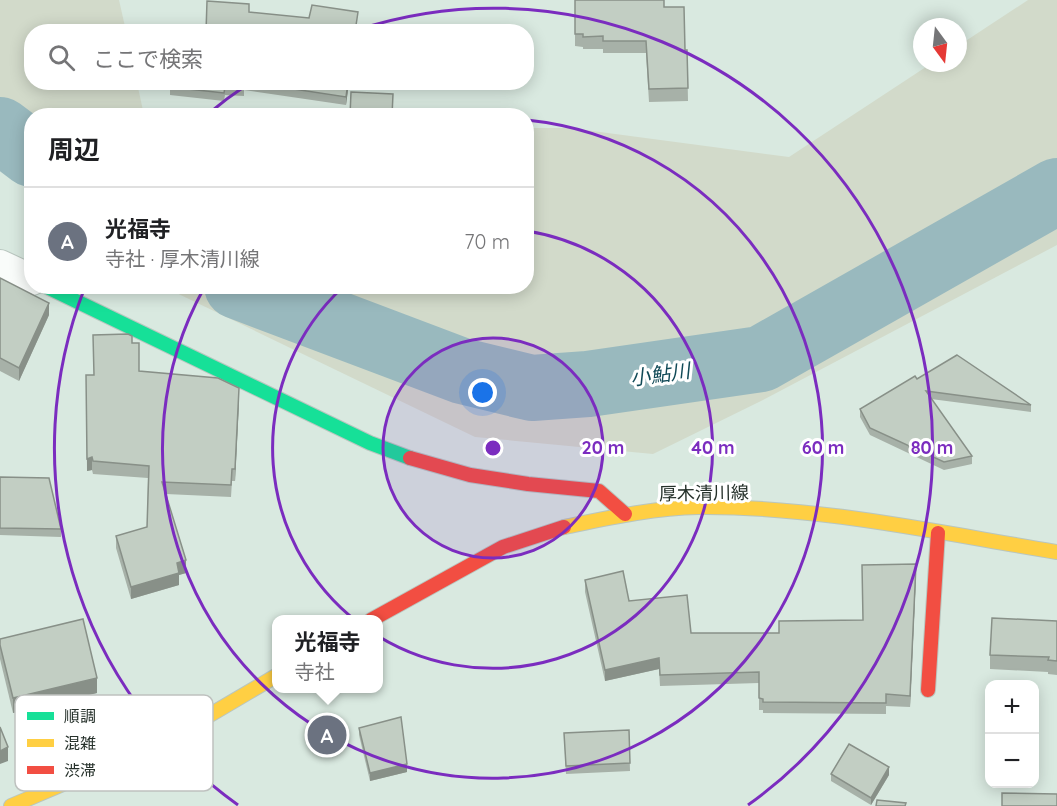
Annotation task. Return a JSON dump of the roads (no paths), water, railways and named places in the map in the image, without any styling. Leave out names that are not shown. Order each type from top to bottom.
[{"type":"main road","points":[[62,294],[370,443],[419,461],[470,475],[599,491],[625,514]]},
{"type":"main road","name":"厚木清川線","points":[[380,615],[503,548],[561,528],[625,514],[698,507],[807,512],[1057,552]]},
{"type":"main road","points":[[928,690],[938,533]]},
{"type":"main road","points":[[213,713],[272,678]]},
{"type":"main road","points":[[16,805],[48,791]]},
{"type":"street","points":[[0,265],[24,276]]},
{"type":"waterway","name":"小鮎川","points":[[0,130],[24,148]]},
{"type":"waterway","name":"小鮎川","points":[[258,294],[462,371],[532,388],[588,384],[761,359],[1057,191]]},
{"type":"place","name":"光福寺","points":[[327,735]]}]
